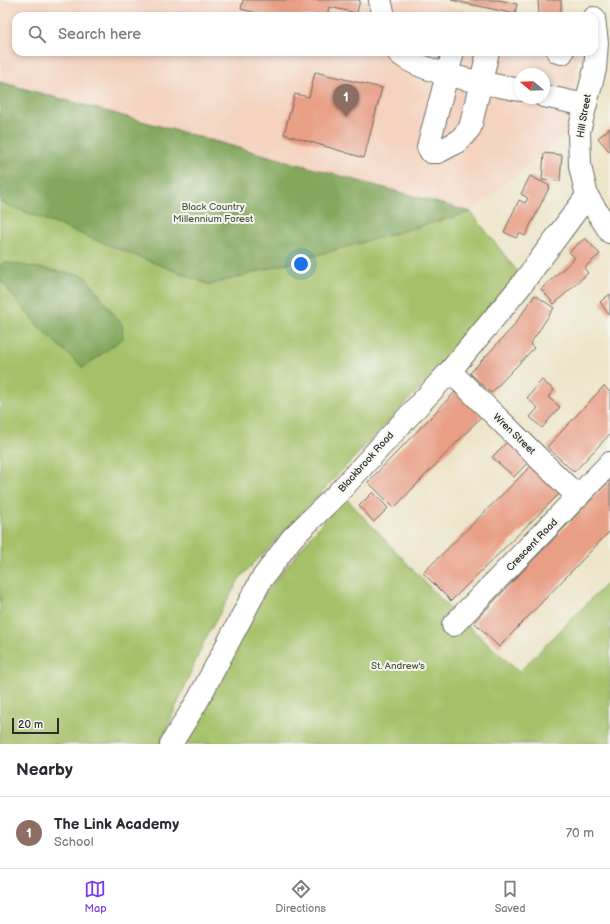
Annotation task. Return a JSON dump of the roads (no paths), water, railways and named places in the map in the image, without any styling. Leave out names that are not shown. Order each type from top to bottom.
[{"type":"street","points":[[380,0],[383,12]]},
{"type":"street","name":"Hill Street","points":[[592,0],[593,12]]},
{"type":"street","points":[[403,56],[408,60],[432,70],[514,89]]},
{"type":"street","points":[[452,56],[428,147],[431,152],[438,152],[459,141],[470,128],[487,56]]},
{"type":"street","name":"Hill Street","points":[[596,56],[595,69],[585,105],[580,131],[580,166],[587,196],[610,232]]},
{"type":"street","points":[[550,97],[585,105]]},
{"type":"street","name":"Blackbrook Road","points":[[171,744],[198,700],[261,580],[292,538],[336,495],[450,371],[520,288],[587,196]]},
{"type":"street","name":"Wren Street","points":[[450,371],[578,497]]},
{"type":"street","name":"Crescent Road","points":[[453,625],[610,463]]},
{"type":"place","name":"The Link Academy","points":[[346,117]]},
{"type":"park label","name":"Black Country Millennium Forest","points":[[213,212]]},
{"type":"park label","name":"St. Andrew's","points":[[398,666]]}]
